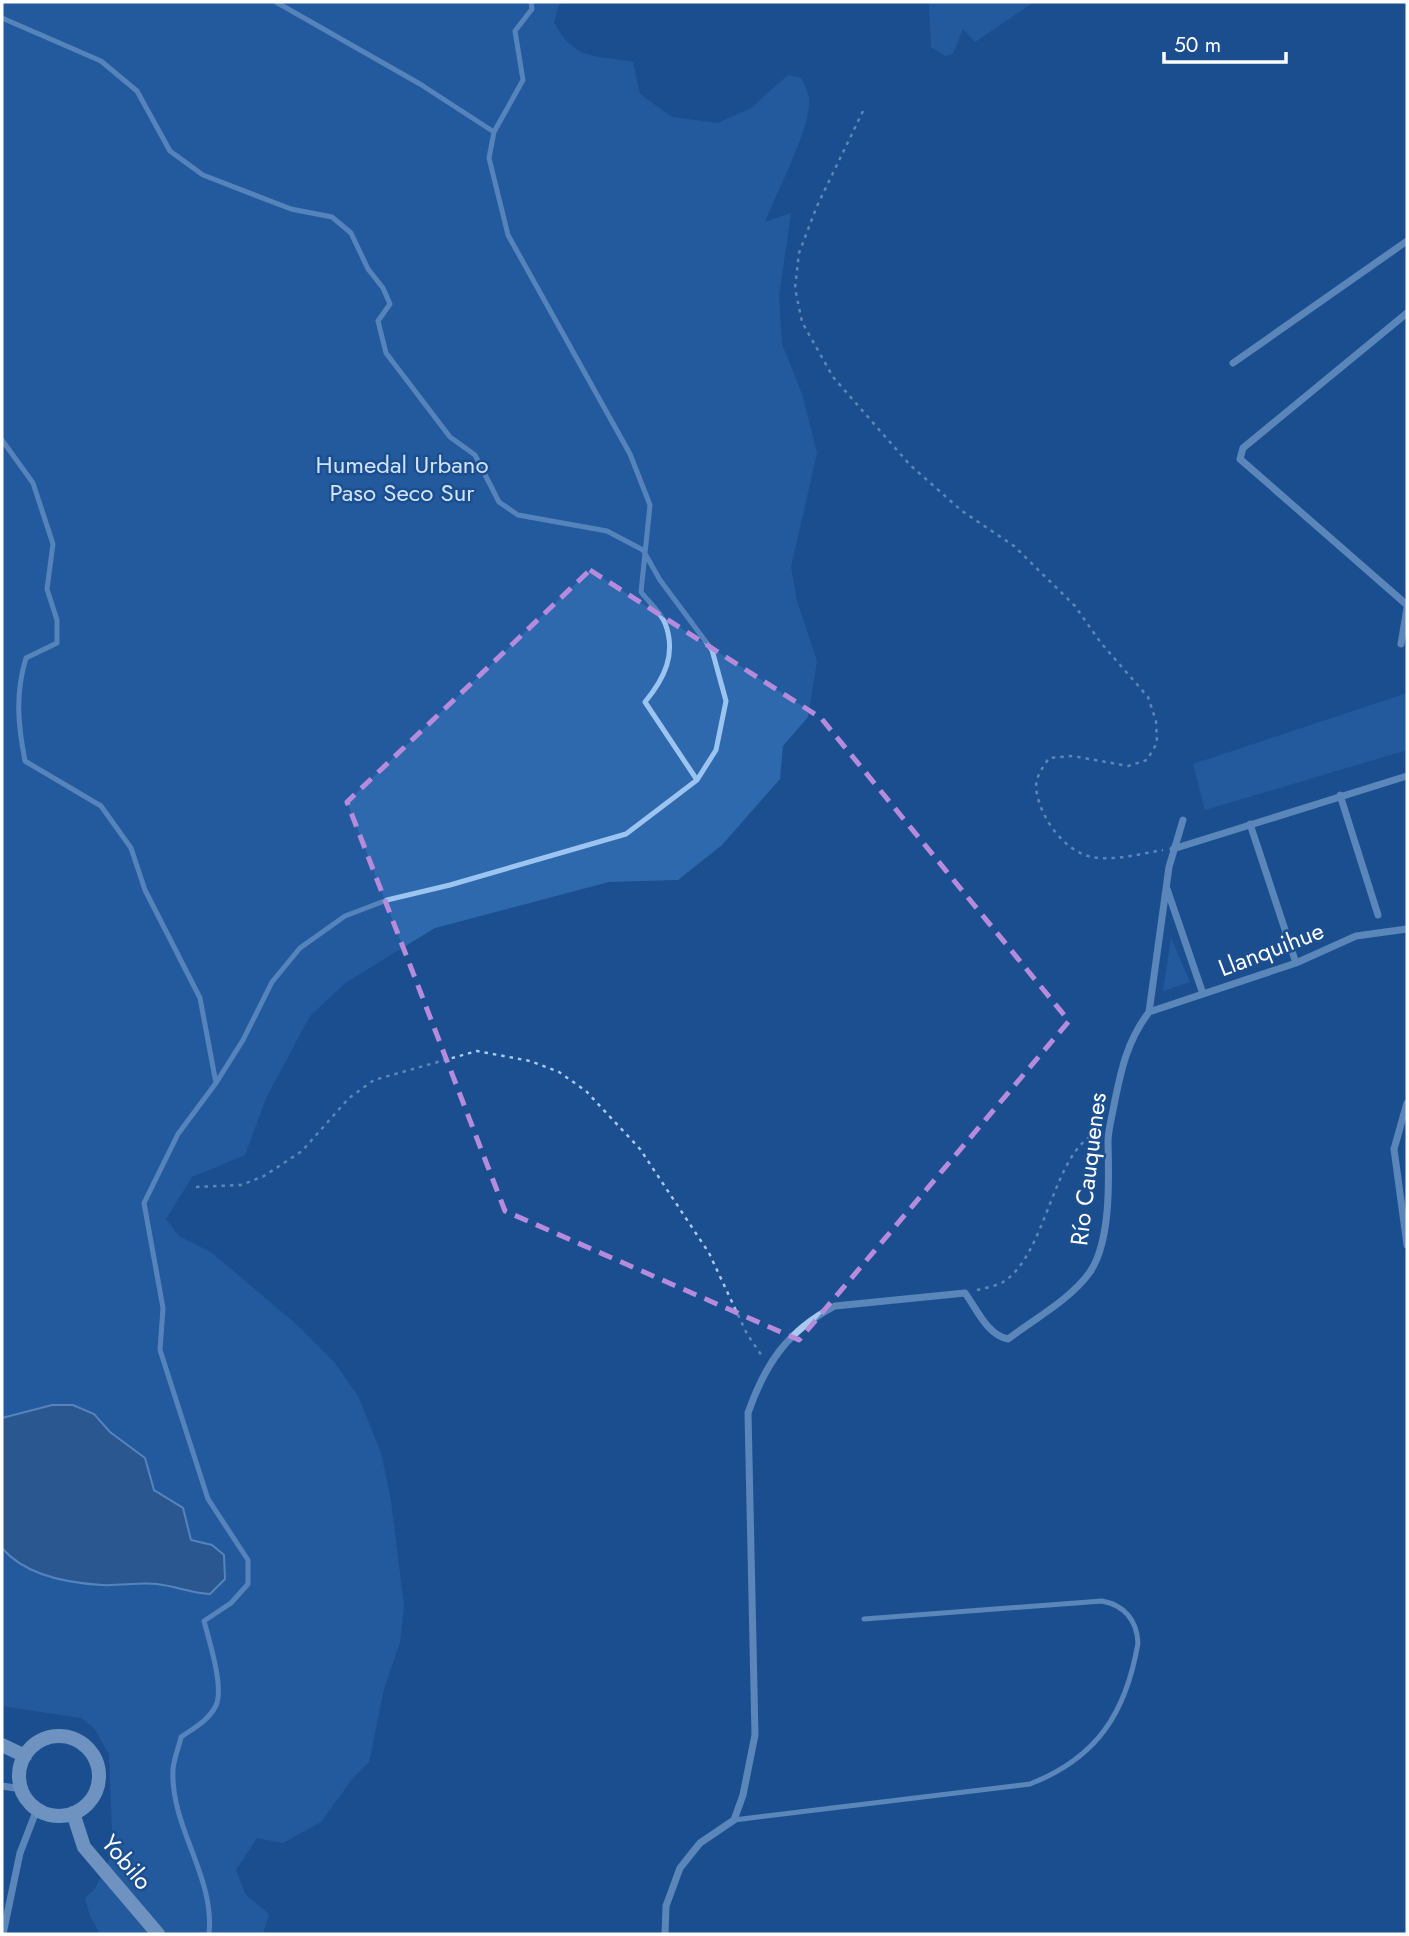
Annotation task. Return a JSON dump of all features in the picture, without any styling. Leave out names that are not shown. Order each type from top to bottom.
[{"type":"main road","points":[[54,1737],[71,1738],[93,1755],[99,1771],[97,1789],[88,1804],[72,1813],[50,1815],[37,1809],[22,1789],[20,1772],[25,1756],[37,1743],[54,1737]]},
{"type":"main road","points":[[2,1745],[25,1756]]},
{"type":"main road","name":"Yobilo","points":[[72,1813],[84,1847],[158,1934]]},
{"type":"street","points":[[1233,363],[1407,242]]},
{"type":"street","points":[[1401,644],[1407,606],[1240,459],[1243,448],[1407,313]]},
{"type":"street","points":[[1173,849],[1407,776]]},
{"type":"street","points":[[1340,795],[1378,915]]},
{"type":"street","points":[[1149,1012],[1166,886],[1173,849],[1183,820]]},
{"type":"street","points":[[1250,824],[1296,963]]},
{"type":"street","points":[[1166,886],[1203,995]]},
{"type":"street","name":"Llanquihue","points":[[1149,1012],[1296,963],[1356,936],[1407,929]]},
{"type":"street","name":"Río Cauquenes","points":[[965,1293],[991,1331],[998,1337],[1007,1339],[1075,1288],[1095,1263],[1109,1189],[1108,1140],[1125,1054],[1149,1012]]},
{"type":"street","points":[[1407,1103],[1396,1136],[1394,1163],[1407,1245]]},
{"type":"street","points":[[1396,1136],[1407,1134]]},
{"type":"street","points":[[665,1934],[666,1906],[680,1868],[700,1843],[734,1820],[743,1795],[755,1735],[748,1413],[768,1364],[786,1342],[835,1306],[965,1293]]},
{"type":"street","points":[[2,1786],[22,1789]]},
{"type":"street","points":[[3,1934],[20,1853],[37,1809]]},
{"type":"lane","points":[[734,1820],[1030,1784],[1054,1775],[1090,1749],[1108,1728],[1138,1643],[1136,1628],[1126,1612],[1102,1601],[864,1619]]},
{"type":"path","points":[[863,111],[817,206],[799,253],[794,288],[802,322],[833,377],[910,465],[962,511],[1014,546],[1067,597],[1147,697],[1156,721],[1157,743],[1147,760],[1128,766],[1073,756],[1049,758],[1040,771],[1036,787],[1044,816],[1067,844],[1087,856],[1108,859],[1173,849]]},
{"type":"path","points":[[196,1187],[241,1185],[264,1176],[302,1150],[349,1098],[374,1080],[477,1051],[530,1061],[559,1072],[586,1091],[640,1149],[709,1252],[747,1335],[768,1364]]},
{"type":"path","points":[[965,1293],[1004,1282],[1020,1264],[1047,1214],[1074,1150],[1086,1138],[1099,1133],[1108,1140]]},
{"type":"highlighted area","points":[[590,570],[821,718],[1069,1021],[799,1340],[505,1211],[347,802]]},
{"type":"green space","name":"Humedal Urbano Paso Seco Sur","points":[[2,2],[565,2],[559,5],[554,22],[569,44],[597,57],[633,62],[640,94],[672,117],[718,123],[751,108],[788,75],[801,78],[809,98],[799,142],[765,222],[791,213],[779,296],[782,344],[802,394],[817,453],[791,567],[797,601],[817,661],[808,717],[783,746],[780,779],[722,845],[678,880],[609,882],[435,928],[345,983],[310,1016],[266,1098],[245,1155],[192,1177],[166,1219],[179,1236],[212,1253],[296,1324],[334,1362],[358,1396],[381,1453],[391,1501],[404,1606],[400,1642],[384,1689],[369,1762],[352,1779],[321,1822],[283,1843],[257,1838],[236,1870],[245,1894],[269,1914],[263,1934],[100,1934],[90,1916],[85,1898],[95,1889],[113,1852],[109,1754],[94,1728],[81,1718],[2,1706]]},
{"type":"green space","points":[[929,2],[1034,2],[975,42],[963,29],[953,54],[945,56],[931,47]]},
{"type":"green space","points":[[1407,693],[1407,750],[1205,810],[1193,764]]},
{"type":"green space","points":[[1171,938],[1190,982],[1163,991]]},
{"type":"shaded area","points":[[52,1405],[73,1405],[94,1414],[110,1432],[145,1458],[154,1490],[183,1508],[191,1540],[212,1545],[224,1555],[225,1579],[210,1594],[157,1584],[102,1585],[61,1580],[22,1565],[2,1548],[2,1418]]},
{"type":"waterway","points":[[276,2],[420,84],[494,132]]},
{"type":"waterway","points":[[531,2],[532,9],[515,31],[523,80],[494,132],[489,158],[508,235],[630,454],[650,505],[641,592],[663,619],[670,645],[667,666],[645,702],[697,780]]},
{"type":"waterway","points":[[2,18],[101,61],[137,91],[170,151],[203,175],[291,209],[332,217],[351,233],[368,269],[383,288],[390,304],[378,321],[386,353],[450,437],[475,455],[499,502],[518,515],[607,531],[643,550],[660,580],[712,650],[726,701],[716,750],[697,780],[626,834],[450,885],[387,900],[345,916],[300,948],[272,982],[243,1040],[216,1083],[178,1134],[144,1203],[163,1308],[160,1350],[208,1499],[248,1560],[248,1584],[231,1603],[204,1621],[217,1674],[217,1703],[197,1727],[181,1737],[173,1769],[178,1811],[205,1892],[209,1934]]},
{"type":"waterway","points":[[2,440],[33,483],[53,544],[47,589],[57,620],[57,643],[26,658],[20,684],[19,709],[25,761],[101,806],[131,848],[145,890],[200,998],[216,1083]]}]
